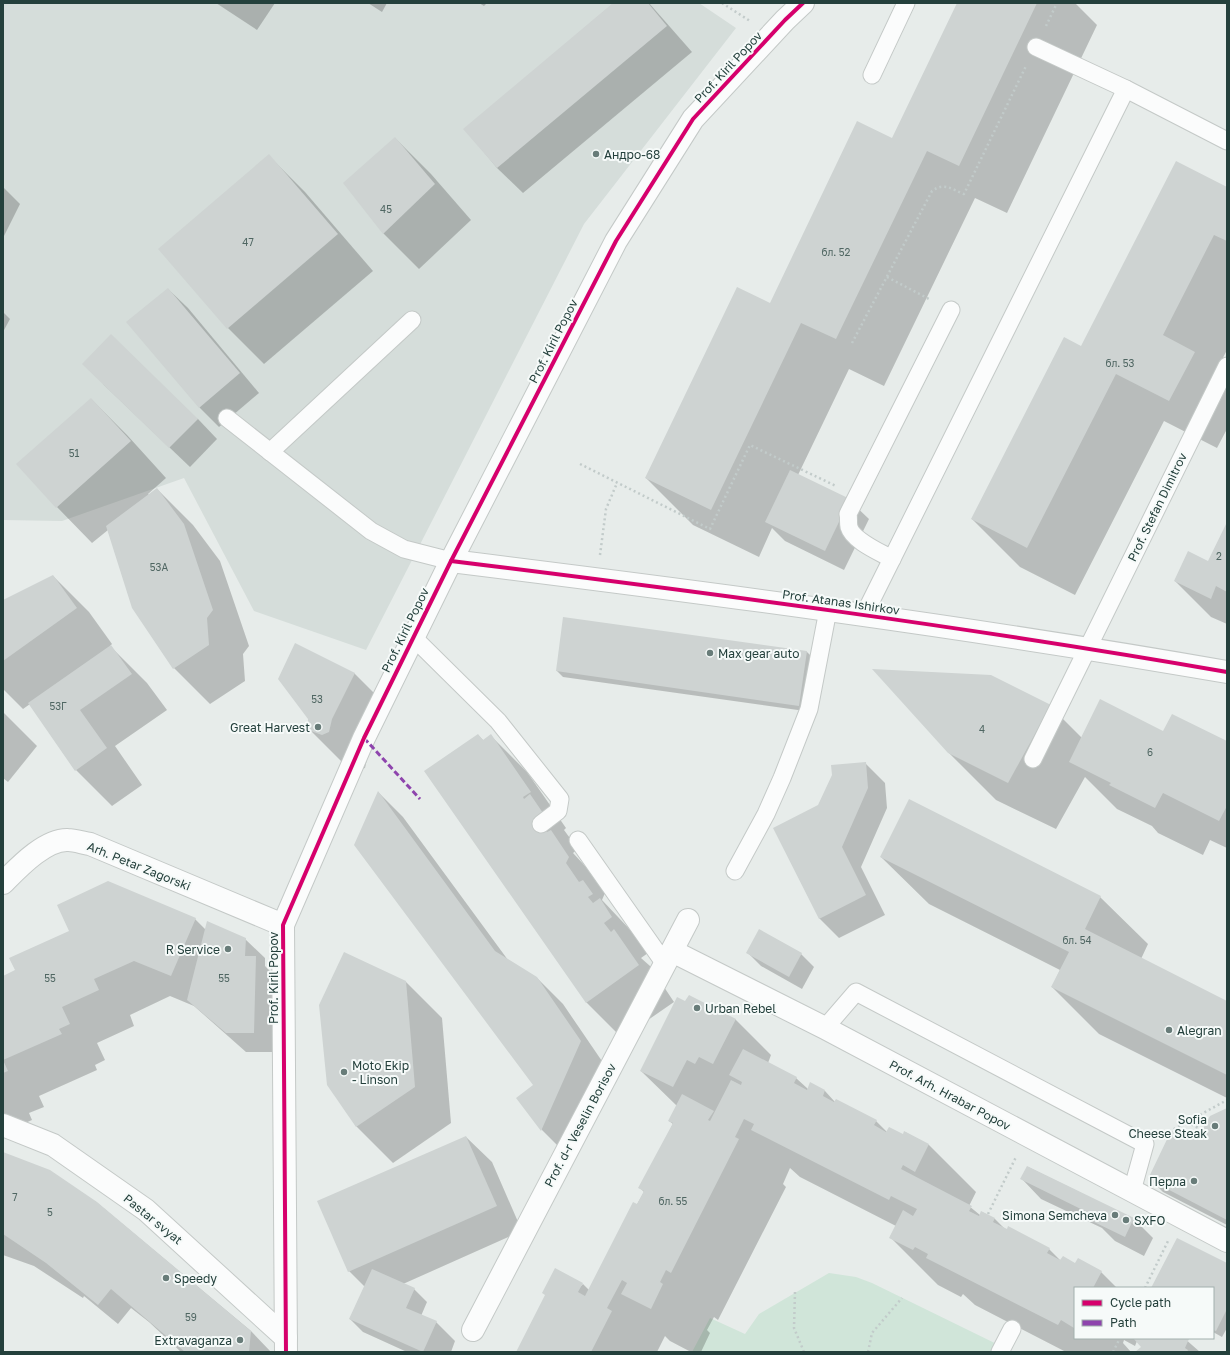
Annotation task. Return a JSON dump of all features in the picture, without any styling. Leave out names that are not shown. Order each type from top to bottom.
[{"type":"street","name":"Prof. Kiril Popov","points":[[286,1345],[283,925],[364,738],[413,637],[616,241],[694,119],[771,35],[803,3]]},
{"type":"street","name":"Prof. Atanas Ishirkov","points":[[451,561],[600,579],[864,615],[1088,648],[1227,672]]},
{"type":"street","name":"Arh. Petar Zagorski","points":[[3,883],[23,863],[44,847],[66,840],[90,844],[283,925]]},
{"type":"street","name":"Prof. d-r Veselin Borisov","points":[[473,1330],[688,920]]},
{"type":"street","name":"Prof. Arh. Hrabar Popov","points":[[669,958],[825,1028],[1227,1241]]},
{"type":"street","name":"Pastar svyat","points":[[3,1125],[53,1145],[146,1210],[286,1345]]},
{"type":"lane","points":[[872,75],[906,3]]},
{"type":"lane","points":[[1036,47],[1126,89],[1227,141]]},
{"type":"lane","points":[[864,615],[1126,89]]},
{"type":"lane","points":[[892,559],[870,547],[858,538],[850,528],[848,514],[951,310]]},
{"type":"lane","points":[[270,452],[412,320]]},
{"type":"lane","name":"Prof. Stefan Dimitrov","points":[[1033,759],[1227,366]]},
{"type":"lane","points":[[227,418],[372,531],[404,549],[451,561]]},
{"type":"lane","points":[[735,871],[766,814],[809,709],[828,610]]},
{"type":"lane","points":[[413,637],[498,721],[560,799],[558,810],[541,824]]},
{"type":"lane","points":[[578,840],[669,958]]},
{"type":"lane","points":[[825,1028],[856,992],[1145,1144],[1132,1191]]},
{"type":"lane","points":[[1000,1352],[1012,1329]]},
{"type":"path","points":[[722,3],[771,35]]},
{"type":"path","points":[[852,343],[932,191],[938,186],[944,185],[964,194],[1036,47]]},
{"type":"path","points":[[887,277],[951,310]]},
{"type":"path","points":[[580,464],[710,529],[750,445],[857,497]]},
{"type":"path","points":[[600,579],[600,559],[606,509],[617,482]]},
{"type":"path","points":[[1145,1144],[1227,1100]]},
{"type":"path","points":[[1187,1122],[1202,1130]]},
{"type":"path","points":[[988,1214],[1027,1136]]},
{"type":"path","points":[[1145,1287],[1180,1217]]},
{"type":"path","points":[[795,1292],[794,1328],[804,1352]]},
{"type":"path","points":[[868,1352],[872,1333],[902,1298]]},
{"type":"path","points":[[1113,1352],[1120,1339]]},
{"type":"shaded area","points":[[3,3],[699,3],[736,28],[584,224],[366,650],[254,611],[184,478],[62,521],[3,520]]},
{"type":"green space","points":[[829,1273],[856,1277],[872,1283],[1013,1352],[692,1352],[710,1318],[745,1334],[759,1314]]},
{"type":"building","points":[[613,3],[648,3],[667,26],[497,168],[463,129]]},
{"type":"building","points":[[957,3],[1037,3],[959,166],[927,151],[836,339],[801,323],[711,510],[645,478],[737,287],[770,303],[857,121],[892,138]]},
{"type":"building","points":[[395,137],[435,184],[383,234],[343,183]]},
{"type":"building","points":[[269,154],[338,234],[227,329],[158,249]]},
{"type":"building","points":[[1176,161],[1227,187],[1227,241],[1214,235],[1163,335],[1195,352],[1169,401],[1116,374],[1027,548],[971,519],[1064,337],[1081,346]]},
{"type":"building","points":[[168,288],[240,373],[199,408],[126,322]]},
{"type":"building","points":[[111,334],[198,419],[169,448],[82,364]]},
{"type":"building","points":[[91,398],[131,441],[56,508],[16,464]]},
{"type":"building","points":[[790,470],[850,499],[825,551],[765,522]]},
{"type":"building","points":[[157,488],[184,524],[213,610],[207,618],[209,645],[173,669],[132,608],[106,526]]},
{"type":"building","points":[[1227,522],[1227,592],[1216,586],[1211,599],[1174,581],[1188,551],[1208,561]]},
{"type":"building","points":[[53,575],[77,608],[3,661],[3,600]]},
{"type":"building","points":[[563,617],[807,651],[799,706],[556,671]]},
{"type":"building","points":[[295,643],[355,673],[332,719],[329,732],[322,735],[308,730],[308,719],[278,679]]},
{"type":"building","points":[[111,645],[132,674],[80,710],[107,748],[75,771],[28,703]]},
{"type":"building","points":[[872,669],[991,675],[1051,705],[1008,783],[948,753]]},
{"type":"building","points":[[1100,699],[1163,731],[1172,714],[1227,741],[1227,806],[1219,821],[1163,793],[1155,808],[1109,785],[1111,783],[1069,762]]},
{"type":"building","points":[[478,734],[483,740],[491,734],[531,792],[523,797],[524,799],[530,794],[543,813],[536,818],[547,832],[551,830],[569,857],[566,863],[579,882],[583,880],[593,894],[588,897],[593,903],[600,898],[612,917],[604,923],[611,932],[614,929],[639,965],[586,1003],[424,771]]},
{"type":"building","points":[[866,762],[868,788],[842,847],[866,895],[819,919],[773,828],[818,805],[832,775],[831,765]]},
{"type":"building","points":[[378,791],[495,951],[537,977],[581,1041],[541,1131],[516,1098],[533,1085],[354,845]]},
{"type":"building","points":[[909,799],[1101,896],[1085,929],[1227,1001],[1227,1075],[1051,987],[1069,952],[880,857]]},
{"type":"building","points":[[108,881],[196,918],[171,976],[134,961],[94,979],[99,990],[62,1007],[70,1024],[59,1029],[62,1034],[3,1060],[3,976],[15,970],[9,958],[69,931],[57,905]]},
{"type":"building","points":[[207,921],[246,938],[245,956],[256,956],[254,1033],[226,1033],[187,1000]]},
{"type":"building","points":[[759,929],[802,953],[789,977],[746,953]]},
{"type":"building","points":[[344,952],[406,981],[415,1087],[356,1127],[327,1085],[319,1005]]},
{"type":"building","points":[[689,995],[736,1019],[713,1064],[699,1057],[695,1064],[687,1060],[673,1087],[640,1071],[677,997],[685,1001]]},
{"type":"building","points":[[743,1049],[797,1077],[794,1083],[807,1090],[810,1082],[825,1090],[823,1096],[834,1102],[836,1099],[877,1120],[874,1125],[886,1132],[889,1127],[903,1134],[904,1131],[929,1144],[915,1172],[903,1165],[901,1169],[972,1206],[969,1211],[979,1216],[981,1211],[995,1218],[993,1222],[1007,1229],[1008,1226],[1050,1248],[1047,1253],[1060,1260],[1063,1256],[1075,1263],[1078,1258],[1102,1271],[1094,1287],[1074,1287],[1074,1328],[1061,1320],[1058,1325],[926,1258],[928,1254],[915,1247],[913,1250],[889,1238],[903,1210],[913,1216],[917,1209],[891,1196],[889,1200],[751,1130],[754,1124],[744,1119],[735,1137],[739,1139],[671,1273],[666,1270],[660,1282],[663,1284],[651,1309],[621,1294],[627,1283],[622,1280],[607,1308],[612,1311],[591,1352],[516,1352],[545,1295],[542,1293],[555,1268],[583,1283],[578,1292],[585,1296],[633,1202],[637,1204],[644,1191],[638,1188],[673,1123],[668,1121],[682,1094],[714,1111],[708,1120],[710,1121],[731,1080],[741,1085],[742,1082],[729,1075]]},
{"type":"building","points":[[3,1060],[8,1071],[3,1073]]},
{"type":"building","points":[[1227,1108],[1227,1220],[1148,1179],[1171,1131],[1198,1138],[1210,1116]]},
{"type":"building","points":[[466,1136],[497,1206],[348,1272],[317,1201]]},
{"type":"building","points":[[3,1152],[50,1170],[97,1202],[251,1331],[249,1352],[185,1352],[111,1289],[98,1305],[46,1263],[3,1234]]},
{"type":"building","points":[[1027,1166],[1134,1218],[1125,1237],[1094,1222],[1097,1217],[1020,1179]]},
{"type":"building","points":[[1177,1238],[1227,1263],[1227,1309],[1216,1331],[1214,1330],[1214,1287],[1152,1287]]},
{"type":"building","points":[[372,1269],[415,1288],[406,1308],[437,1321],[423,1352],[349,1319]]},
{"type":"building","points":[[1134,1339],[1189,1339],[1185,1348],[1188,1350],[1187,1352],[1135,1352],[1141,1347]]},
{"type":"marked path","points":[[364,738],[420,799]]},
{"type":"cycle path","points":[[286,1352],[283,925],[364,738],[451,561],[616,241],[693,119],[785,20],[803,3]]},
{"type":"cycle path","points":[[451,561],[839,612],[1033,640],[1227,672]]},
{"type":"place","name":"Андро-68","points":[[596,154]]},
{"type":"place","name":"Max gear auto","points":[[710,653]]},
{"type":"place","name":"Great Harvest","points":[[318,727]]},
{"type":"place","name":"R Service","points":[[228,949]]},
{"type":"place","name":"Urban Rebel","points":[[697,1008]]},
{"type":"place","name":"Alegran","points":[[1169,1030]]},
{"type":"place","name":"Moto Ekip - Linson","points":[[344,1072]]},
{"type":"place","name":"Sofia Cheese Steak","points":[[1215,1126]]},
{"type":"place","name":"Перла","points":[[1194,1181]]},
{"type":"place","name":"Simona Semcheva","points":[[1115,1215]]},
{"type":"place","name":"SXFO","points":[[1126,1220]]},
{"type":"place","name":"Speedy","points":[[166,1278]]},
{"type":"place","name":"Extravaganza","points":[[240,1340]]}]
